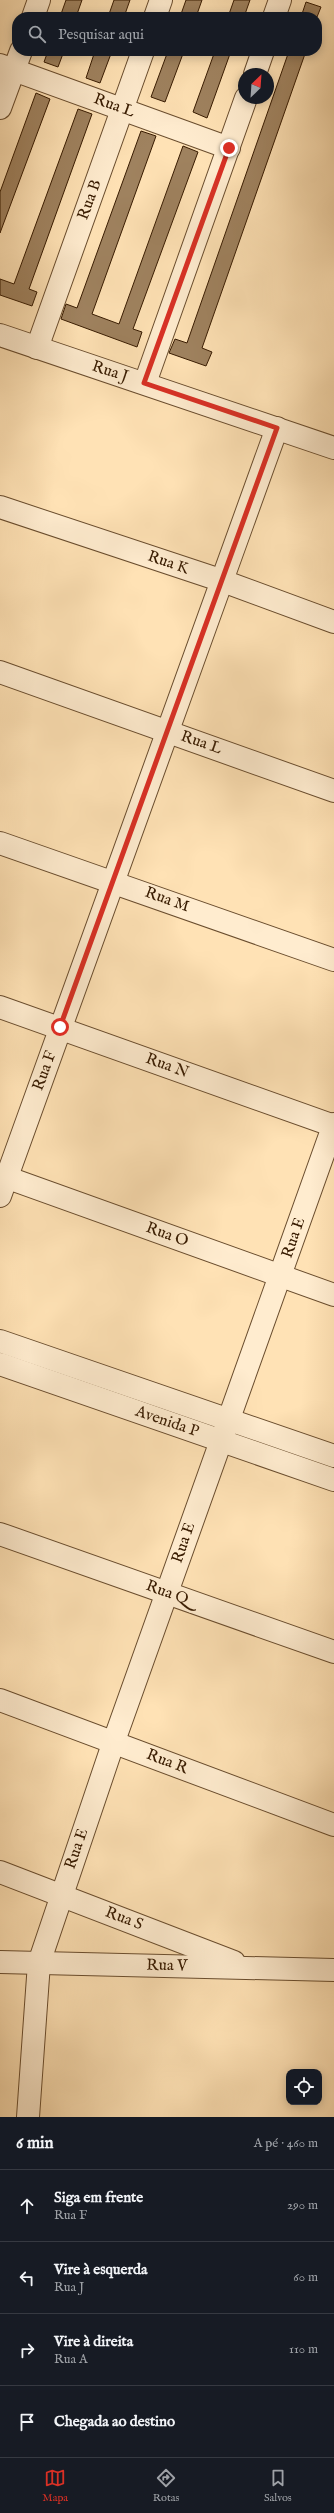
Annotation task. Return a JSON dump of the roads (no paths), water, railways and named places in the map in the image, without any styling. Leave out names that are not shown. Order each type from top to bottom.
[{"type":"street","points":[[35,12],[39,0]]},
{"type":"street","points":[[157,12],[161,0]]},
{"type":"street","points":[[276,12],[280,0]]},
{"type":"street","name":"Rua B","points":[[37,348],[141,56]]},
{"type":"street","points":[[257,68],[261,56]]},
{"type":"street","points":[[0,108],[12,62]]},
{"type":"street","name":"Rua L","points":[[12,62],[122,109],[229,148]]},
{"type":"street","points":[[144,383],[244,104]]},
{"type":"street","name":"Rua J","points":[[0,335],[334,448]]},
{"type":"street","name":"Rua F","points":[[2,1182],[113,881],[220,580],[277,428]]},
{"type":"street","name":"Rua K","points":[[0,507],[220,580],[334,622]]},
{"type":"street","name":"Rua L","points":[[0,672],[334,791]]},
{"type":"street","name":"Rua M","points":[[0,843],[113,881],[334,960]]},
{"type":"street","name":"Rua N","points":[[0,1007],[334,1125]]},
{"type":"street","name":"Rua E","points":[[28,2117],[39,1963],[114,1741],[228,1418],[281,1276],[334,1125]]},
{"type":"street","name":"Rua O","points":[[2,1182],[334,1295]]},
{"type":"street","name":"Avenida P","points":[[0,1341],[228,1418],[334,1456]]},
{"type":"street","name":"Avenida P","points":[[0,1364],[334,1480]]},
{"type":"street","name":"Rua Q","points":[[0,1534],[334,1652]]},
{"type":"street","name":"Rua R","points":[[0,1700],[114,1741],[334,1825]]},
{"type":"street","name":"Rua S","points":[[0,1872],[248,1968]]},
{"type":"street","name":"Rua V","points":[[0,1962],[334,1970]]}]
